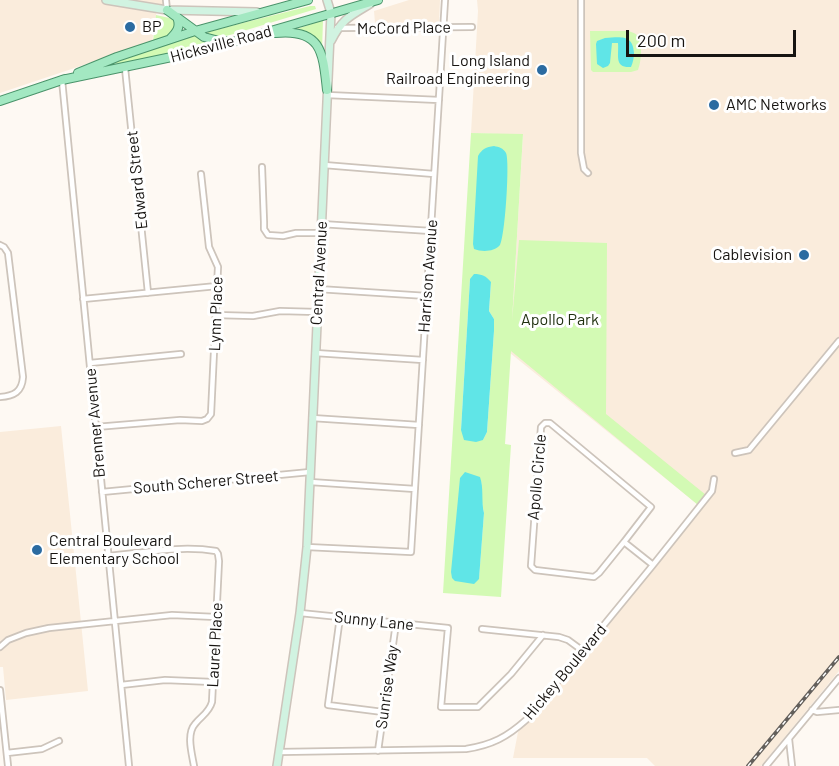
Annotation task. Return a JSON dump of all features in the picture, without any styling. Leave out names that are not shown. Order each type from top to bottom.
[{"type":"main road","points":[[106,0],[167,10],[262,12]]},
{"type":"main road","name":"Central Avenue","points":[[300,613],[313,482],[310,472],[312,418],[331,13],[327,0]]},
{"type":"main road","points":[[329,43],[337,28],[346,18],[377,0]]},
{"type":"main road","name":"Hicksville Road","points":[[62,80],[206,50],[377,0]]},
{"type":"main road","name":"Hicksville Road","points":[[0,101],[62,80],[117,57],[195,31],[304,1]]},
{"type":"main road","points":[[167,10],[210,40],[235,41]]},
{"type":"main road","points":[[168,40],[178,29],[177,17]]},
{"type":"main road","points":[[256,35],[292,33],[303,35],[315,42],[325,64],[327,93]]},
{"type":"main road","points":[[277,766],[300,613]]},
{"type":"street","points":[[166,0],[167,10]]},
{"type":"street","name":"Harrison Avenue","points":[[307,547],[411,552],[445,0]]},
{"type":"street","points":[[581,0],[581,153],[584,169],[588,173]]},
{"type":"street","name":"McCord Place","points":[[337,28],[472,27]]},
{"type":"street","name":"Edward Street","points":[[125,68],[148,293]]},
{"type":"street","name":"Brenner Avenue","points":[[62,80],[129,766]]},
{"type":"street","points":[[327,93],[439,100]]},
{"type":"street","points":[[324,165],[434,174]]},
{"type":"street","points":[[262,167],[264,229],[268,235],[321,233]]},
{"type":"street","name":"Lynn Place","points":[[96,428],[202,420],[207,419],[211,414],[218,267],[209,248],[201,174]]},
{"type":"street","points":[[321,224],[431,231]]},
{"type":"street","points":[[0,245],[8,253],[23,376],[23,384],[16,393],[12,396],[0,397]]},
{"type":"street","points":[[83,299],[217,286]]},
{"type":"street","points":[[318,289],[427,296]]},
{"type":"street","points":[[216,315],[253,316],[280,311],[317,312]]},
{"type":"street","points":[[735,453],[749,450],[839,340]]},
{"type":"street","points":[[315,353],[423,360]]},
{"type":"street","points":[[90,363],[181,354]]},
{"type":"street","points":[[312,418],[419,424]]},
{"type":"street","name":"Apollo Circle","points":[[545,423],[550,423],[651,507],[624,542],[594,577],[536,570],[531,566],[541,427],[545,423]]},
{"type":"street","name":"South Scherer Street","points":[[102,492],[310,472]]},
{"type":"street","name":"Hickey Boulevard","points":[[279,752],[466,749],[490,744],[509,734],[526,720],[654,565],[712,491],[714,479]]},
{"type":"street","points":[[313,482],[415,489]]},
{"type":"street","points":[[624,542],[654,565]]},
{"type":"street","name":"Laurel Place","points":[[108,556],[178,549],[201,549],[217,553],[219,561],[211,707],[194,725],[190,733],[194,766]]},
{"type":"street","name":"Sunny Lane","points":[[300,613],[448,628],[441,707],[478,707],[511,674],[543,635]]},
{"type":"street","points":[[0,647],[8,640],[26,633],[49,628],[172,615],[216,617]]},
{"type":"street","points":[[340,617],[328,705],[383,712]]},
{"type":"street","name":"Sunrise Way","points":[[378,751],[396,623]]},
{"type":"street","points":[[483,629],[559,637],[568,640],[583,651]]},
{"type":"street","points":[[766,766],[839,678]]},
{"type":"street","points":[[121,685],[165,680],[213,682]]},
{"type":"street","points":[[0,690],[8,766]]},
{"type":"street","points":[[812,710],[817,712],[839,710]]},
{"type":"street","points":[[789,738],[792,766]]},
{"type":"street","points":[[7,753],[42,749],[59,741]]},
{"type":"shaded area","points":[[0,0],[166,0],[166,9],[157,9],[152,42],[0,93]]},
{"type":"shaded area","points":[[409,0],[440,0],[439,24],[375,23],[374,11]]},
{"type":"shaded area","points":[[477,0],[839,0],[839,671],[761,766],[655,766],[647,758],[513,758],[518,732],[536,714],[702,508],[510,353],[523,135],[471,133]]},
{"type":"shaded area","name":"Central Boulevard Elementary School","points":[[61,426],[88,691],[6,700],[3,667],[0,667],[0,432]]},
{"type":"green space","points":[[315,6],[316,9],[230,35],[218,36],[207,32]]},
{"type":"green space","points":[[156,15],[174,19],[178,23],[170,35],[153,41]]},
{"type":"green space","points":[[323,20],[322,51],[309,34],[297,29]]},
{"type":"green space","points":[[590,31],[629,31],[636,35],[640,40],[641,49],[638,70],[593,72],[591,70]]},
{"type":"green space","points":[[194,35],[209,44],[134,62],[111,64]]},
{"type":"green space","name":"Apollo Park","points":[[471,133],[523,134],[512,321],[519,240],[607,243],[606,414],[706,495],[698,505],[511,351],[505,444],[511,445],[501,597],[443,593]],"holes":[[[470,279],[491,282],[489,311],[494,319],[487,432],[483,440],[461,430]],[[482,481],[484,513],[479,578],[474,583]]]},
{"type":"water","points":[[605,38],[625,38],[631,42],[634,53],[631,67],[622,66],[620,63],[618,43],[612,43],[608,66],[603,68],[597,64],[596,44],[597,41]]},
{"type":"water","points":[[494,146],[504,150],[507,159],[504,228],[500,245],[488,251],[481,251],[474,249],[473,244],[478,156],[485,149]]},
{"type":"water","points":[[474,274],[484,276],[491,282],[489,311],[494,319],[487,432],[483,440],[476,442],[464,440],[461,430],[470,279]]},
{"type":"water","points":[[465,472],[480,477],[482,486],[484,513],[479,579],[474,584],[455,581],[451,572],[460,478]]},
{"type":"railway","points":[[748,766],[839,657]]},
{"type":"place","name":"BP","points":[[130,27]]},
{"type":"place","name":"Long Island Railroad Engineering","points":[[542,70]]},
{"type":"place","name":"AMC Networks","points":[[714,105]]},
{"type":"place","name":"Cablevision","points":[[804,255]]},
{"type":"place","name":"Central Boulevard Elementary School","points":[[37,550]]}]
